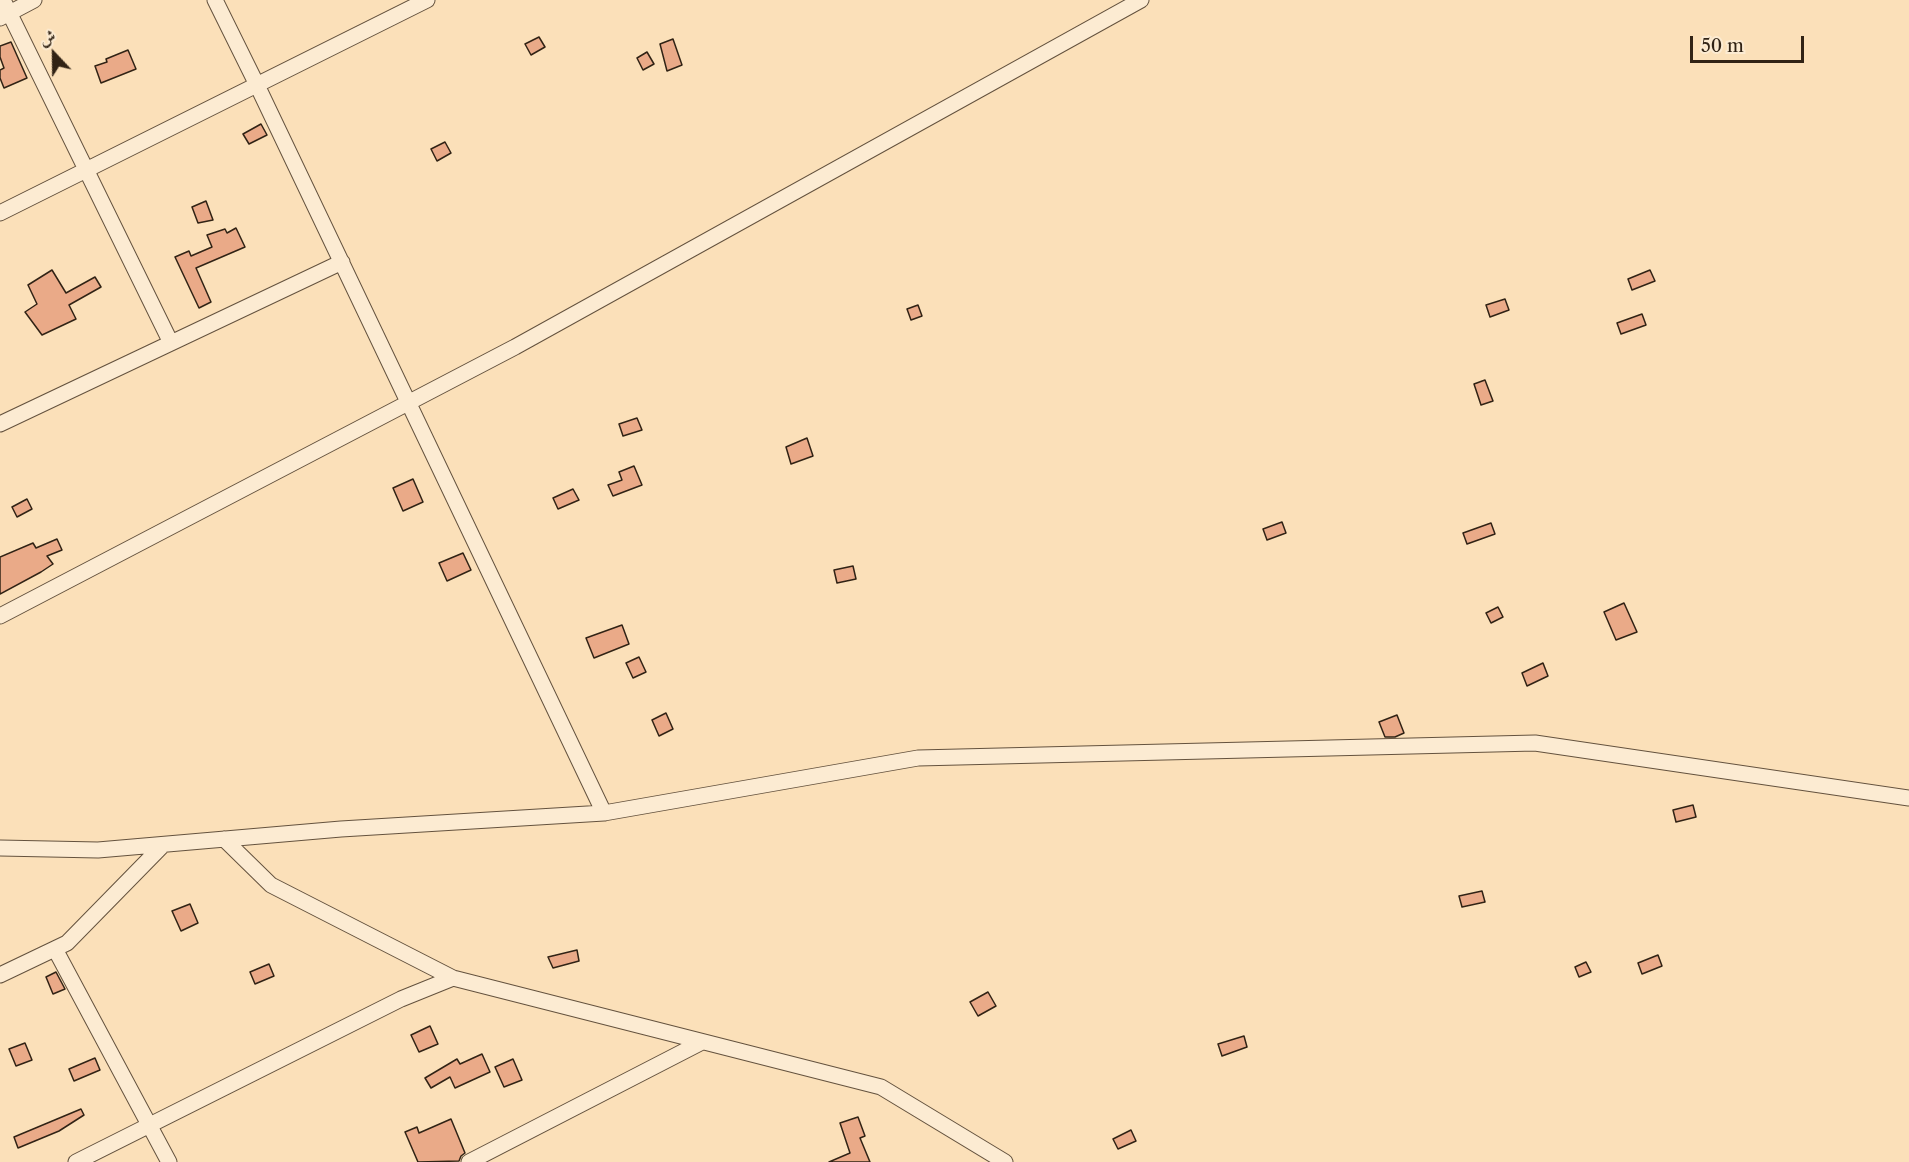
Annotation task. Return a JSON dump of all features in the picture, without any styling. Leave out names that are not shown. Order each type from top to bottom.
[{"type":"street","points":[[34,0],[4,10],[171,343]]},
{"type":"street","points":[[215,0],[604,813]]},
{"type":"street","points":[[0,213],[427,0]]},
{"type":"street","points":[[0,615],[525,341],[1141,0]]},
{"type":"street","points":[[0,424],[342,262]]},
{"type":"street","points":[[0,848],[98,850],[341,830],[604,813],[918,758],[1535,743],[1909,798]]},
{"type":"street","points":[[224,839],[271,885],[453,978],[881,1087],[1005,1162]]},
{"type":"street","points":[[0,975],[67,943],[164,845]]},
{"type":"street","points":[[55,949],[169,1162]]},
{"type":"street","points":[[76,1162],[401,999],[453,978]]},
{"type":"street","points":[[470,1162],[702,1042]]},
{"type":"building","points":[[539,37],[545,47],[531,55],[525,44]]},
{"type":"building","points":[[673,39],[682,65],[667,71],[660,44]]},
{"type":"building","points":[[11,42],[27,78],[4,88],[0,78],[0,70],[4,68],[0,57],[0,46]]},
{"type":"building","points":[[128,50],[136,69],[101,83],[95,66]]},
{"type":"building","points":[[647,52],[654,64],[643,70],[637,58]]},
{"type":"building","points":[[261,124],[267,135],[249,144],[243,134]]},
{"type":"building","points":[[445,142],[451,153],[437,161],[431,149]]},
{"type":"building","points":[[206,201],[213,220],[198,223],[192,207]]},
{"type":"building","points":[[236,228],[245,247],[196,268],[211,302],[199,308],[175,257],[189,251],[191,256],[212,247],[207,235],[225,229],[227,233]]},
{"type":"building","points":[[52,270],[66,293],[95,277],[101,287],[69,305],[76,319],[42,335],[25,312],[37,304],[28,285]]},
{"type":"building","points":[[1650,270],[1655,281],[1632,290],[1628,279]]},
{"type":"building","points":[[1505,299],[1509,310],[1490,317],[1486,305]]},
{"type":"building","points":[[918,305],[922,316],[911,320],[907,309]]},
{"type":"building","points":[[1642,314],[1646,325],[1621,334],[1617,323]]},
{"type":"building","points":[[1485,380],[1493,401],[1481,405],[1474,384]]},
{"type":"building","points":[[637,418],[642,430],[623,436],[619,424]]},
{"type":"building","points":[[807,438],[813,456],[791,464],[786,447]]},
{"type":"building","points":[[634,466],[642,485],[613,496],[608,485],[622,480],[619,472]]},
{"type":"building","points":[[413,479],[423,502],[403,511],[393,488]]},
{"type":"building","points":[[573,489],[579,500],[558,509],[553,498]]},
{"type":"building","points":[[27,499],[32,509],[17,517],[12,507]]},
{"type":"building","points":[[1282,522],[1286,533],[1267,540],[1263,529]]},
{"type":"building","points":[[1491,523],[1495,534],[1467,544],[1463,533]]},
{"type":"building","points":[[57,539],[62,550],[47,556],[53,564],[0,594],[0,557],[33,543],[36,548]]},
{"type":"building","points":[[463,553],[471,570],[447,581],[439,563]]},
{"type":"building","points":[[853,566],[856,579],[837,583],[834,570]]},
{"type":"building","points":[[1624,603],[1637,632],[1616,640],[1604,612]]},
{"type":"building","points":[[1498,607],[1503,617],[1491,623],[1486,613]]},
{"type":"building","points":[[622,625],[629,644],[594,658],[586,638]]},
{"type":"building","points":[[639,657],[646,672],[633,678],[626,663]]},
{"type":"building","points":[[1543,663],[1548,676],[1527,686],[1522,673]]},
{"type":"building","points":[[666,713],[673,729],[659,736],[652,720]]},
{"type":"building","points":[[1397,715],[1404,733],[1395,737],[1385,737],[1379,722]]},
{"type":"building","points":[[1693,805],[1696,817],[1676,822],[1673,810]]},
{"type":"building","points":[[1482,891],[1485,902],[1462,907],[1459,896]]},
{"type":"building","points":[[190,904],[198,923],[181,931],[172,911]]},
{"type":"building","points":[[577,950],[579,961],[553,968],[548,957]]},
{"type":"building","points":[[1658,955],[1662,966],[1642,974],[1638,963]]},
{"type":"building","points":[[1586,962],[1591,972],[1579,977],[1575,967]]},
{"type":"building","points":[[269,964],[274,976],[255,984],[250,972]]},
{"type":"building","points":[[56,972],[65,989],[53,994],[46,977]]},
{"type":"building","points":[[988,992],[996,1006],[978,1016],[970,1002]]},
{"type":"building","points":[[430,1026],[438,1044],[419,1052],[411,1035]]},
{"type":"building","points":[[1244,1036],[1247,1047],[1222,1056],[1218,1044]]},
{"type":"building","points":[[25,1043],[32,1060],[16,1066],[9,1049]]},
{"type":"building","points":[[482,1054],[490,1072],[455,1088],[450,1077],[431,1088],[425,1078],[457,1059],[460,1064]]},
{"type":"building","points":[[95,1058],[100,1070],[74,1081],[69,1069]]},
{"type":"building","points":[[513,1059],[522,1080],[504,1087],[495,1067]]},
{"type":"building","points":[[81,1109],[84,1115],[59,1131],[18,1148],[14,1137]]},
{"type":"building","points":[[858,1117],[865,1136],[860,1138],[870,1162],[829,1162],[850,1153],[840,1123]]},
{"type":"building","points":[[451,1119],[465,1153],[459,1161],[418,1162],[405,1132],[417,1127],[419,1133]]},
{"type":"building","points":[[1131,1130],[1136,1141],[1118,1149],[1113,1139]]}]
